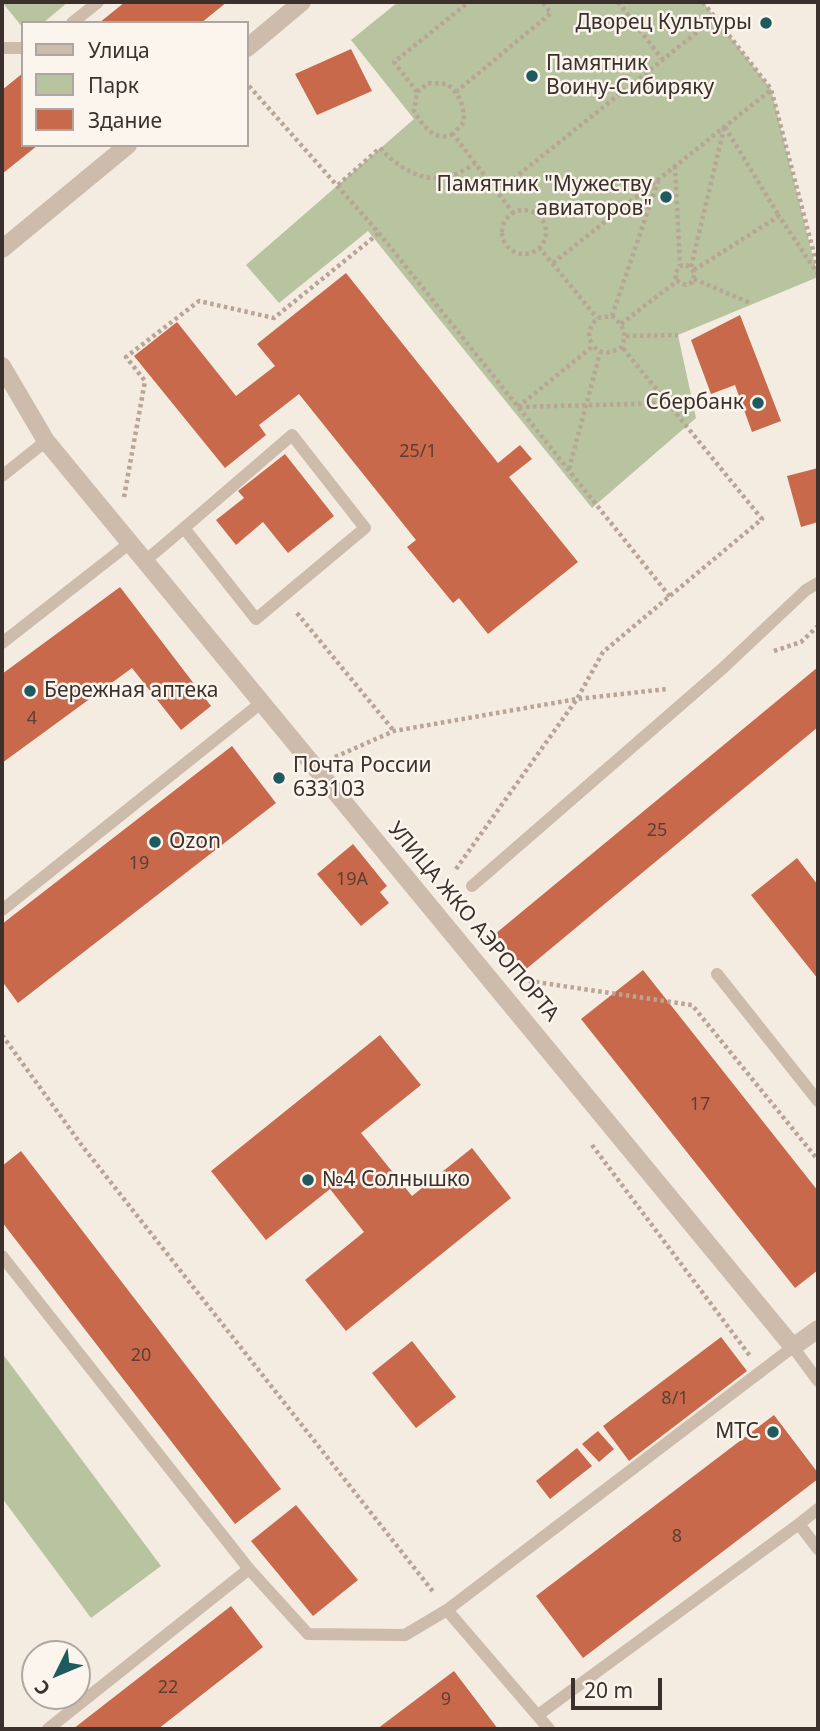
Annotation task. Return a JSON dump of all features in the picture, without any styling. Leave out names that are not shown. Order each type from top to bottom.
[{"type":"street","points":[[248,47],[302,2]]},
{"type":"street","points":[[2,249],[123,147]]},
{"type":"street","name":"УЛИЦА ЖКО АЭРОПОРТА","points":[[2,366],[46,441],[793,1346]]},
{"type":"street","points":[[793,1346],[818,1329]]},
{"type":"lane","points":[[74,21],[98,2]]},
{"type":"lane","points":[[2,48],[21,48]]},
{"type":"lane","points":[[145,561],[292,435],[365,528],[256,619],[184,528]]},
{"type":"lane","points":[[2,476],[46,441]]},
{"type":"lane","points":[[2,643],[130,543]]},
{"type":"lane","points":[[472,887],[722,669],[806,590],[818,583]]},
{"type":"lane","points":[[2,910],[261,703]]},
{"type":"lane","points":[[717,974],[818,1101]]},
{"type":"lane","points":[[2,1256],[249,1569],[308,1634],[405,1635],[447,1610],[793,1346],[818,1381]]},
{"type":"lane","points":[[538,1715],[818,1509]]},
{"type":"lane","points":[[799,1524],[818,1549]]},
{"type":"lane","points":[[48,1729],[249,1569]]},
{"type":"lane","points":[[447,1610],[549,1729]]},
{"type":"path","points":[[417,92],[434,81],[447,84],[456,92],[463,105],[464,122],[453,134],[440,137],[424,127],[414,111],[417,92],[394,62],[469,2]]},
{"type":"path","points":[[456,92],[551,13],[542,2]]},
{"type":"path","points":[[618,2],[663,60]]},
{"type":"path","points":[[703,2],[771,89],[818,271]]},
{"type":"path","points":[[497,192],[715,18]]},
{"type":"path","points":[[249,86],[379,233],[671,598]]},
{"type":"path","points":[[552,264],[771,89]]},
{"type":"path","points":[[724,127],[779,216],[818,271]]},
{"type":"path","points":[[694,279],[692,268],[724,127]]},
{"type":"path","points":[[453,134],[514,214]]},
{"type":"path","points":[[338,185],[380,148],[403,170],[422,179],[449,177],[475,163]]},
{"type":"path","points":[[675,166],[680,266],[675,274],[677,281]]},
{"type":"path","points":[[612,316],[659,178]]},
{"type":"path","points":[[518,210],[536,211],[546,224],[544,243],[532,253],[514,253],[502,238],[503,223],[514,214],[518,210]]},
{"type":"path","points":[[680,266],[692,268],[779,216]]},
{"type":"path","points":[[124,498],[145,381],[126,357],[199,301],[274,318],[379,233]]},
{"type":"path","points":[[539,247],[597,318]]},
{"type":"path","points":[[677,281],[687,285],[694,279]]},
{"type":"path","points":[[694,279],[750,303]]},
{"type":"path","points":[[621,324],[677,281]]},
{"type":"path","points":[[612,316],[621,324],[626,336],[622,347],[610,353],[600,353],[589,339],[589,329],[597,318],[612,316]]},
{"type":"path","points":[[626,336],[678,335]]},
{"type":"path","points":[[518,407],[593,346]]},
{"type":"path","points":[[453,874],[577,699],[603,652],[671,598],[762,519],[622,347]]},
{"type":"path","points":[[568,470],[600,353]]},
{"type":"path","points":[[518,407],[668,403]]},
{"type":"path","points":[[293,608],[394,731]]},
{"type":"path","points":[[318,771],[334,758],[394,731],[577,699],[677,687]]},
{"type":"path","points":[[516,979],[692,1005],[818,1160]]},
{"type":"path","points":[[2,1035],[83,1147],[447,1610]]},
{"type":"green space","points":[[2,2],[68,2],[45,21],[21,21],[21,26]]},
{"type":"green space","points":[[398,2],[703,2],[771,89],[818,277],[678,335],[696,418],[592,508],[368,231],[279,303],[246,265],[414,119],[351,40]]},
{"type":"green space","points":[[2,1353],[161,1566],[91,1618],[2,1498]]},
{"type":"building","points":[[125,2],[227,2],[203,21],[101,21]]},
{"type":"building","points":[[351,49],[372,91],[317,115],[295,74]]},
{"type":"building","points":[[21,75],[21,147],[36,147],[2,174],[2,90]]},
{"type":"building","points":[[346,273],[498,463],[520,445],[532,459],[509,477],[578,562],[488,634],[459,598],[453,603],[407,547],[416,540],[299,394],[259,425],[266,435],[225,468],[134,356],[177,322],[236,396],[275,366],[257,344]]},
{"type":"building","points":[[740,315],[781,421],[752,432],[735,385],[711,394],[691,340]]},
{"type":"building","points":[[285,454],[334,516],[288,553],[263,522],[236,545],[216,520],[244,498],[238,491]]},
{"type":"building","points":[[818,468],[818,522],[801,527],[787,476]]},
{"type":"building","points":[[120,587],[211,706],[181,730],[132,668],[2,763],[2,674]]},
{"type":"building","points":[[818,667],[818,727],[525,970],[495,934]]},
{"type":"building","points":[[232,746],[276,803],[18,1003],[2,981],[2,924]]},
{"type":"building","points":[[353,844],[387,886],[380,892],[389,903],[361,926],[317,874]]},
{"type":"building","points":[[797,858],[818,885],[818,979],[751,895]]},
{"type":"building","points":[[643,970],[818,1191],[818,1270],[795,1288],[581,1019]]},
{"type":"building","name":"№4 Солнышко","points":[[380,1035],[421,1085],[361,1133],[412,1196],[472,1148],[511,1198],[346,1331],[305,1280],[364,1232],[330,1189],[266,1240],[211,1171]]},
{"type":"building","points":[[21,1151],[281,1489],[235,1524],[2,1222],[2,1166]]},
{"type":"building","points":[[721,1337],[747,1371],[629,1461],[603,1426]]},
{"type":"building","points":[[412,1341],[456,1397],[416,1428],[372,1373]]},
{"type":"building","points":[[774,1415],[818,1473],[818,1479],[583,1658],[536,1596]]},
{"type":"building","points":[[598,1431],[614,1449],[599,1462],[582,1444]]},
{"type":"building","points":[[577,1448],[592,1466],[550,1499],[536,1481]]},
{"type":"building","points":[[296,1505],[358,1580],[313,1616],[251,1541]]},
{"type":"building","points":[[231,1606],[263,1647],[158,1729],[73,1729]]},
{"type":"building","points":[[454,1671],[498,1729],[377,1729]]},
{"type":"place","name":"Дворец Культуры","points":[[766,23]]},
{"type":"place","name":"Памятник Воину-Сибиряку","points":[[532,76]]},
{"type":"place","name":"Памятник \"Мужеству авиаторов\"","points":[[666,197]]},
{"type":"place","name":"Сбербанк","points":[[758,403]]},
{"type":"place","name":"Бережная аптека","points":[[30,691]]},
{"type":"place","name":"Почта России 633103","points":[[279,778]]},
{"type":"place","name":"Ozon","points":[[155,842]]},
{"type":"place","name":"№4 Солнышко","points":[[308,1180]]},
{"type":"place","name":"МТС","points":[[773,1432]]}]
